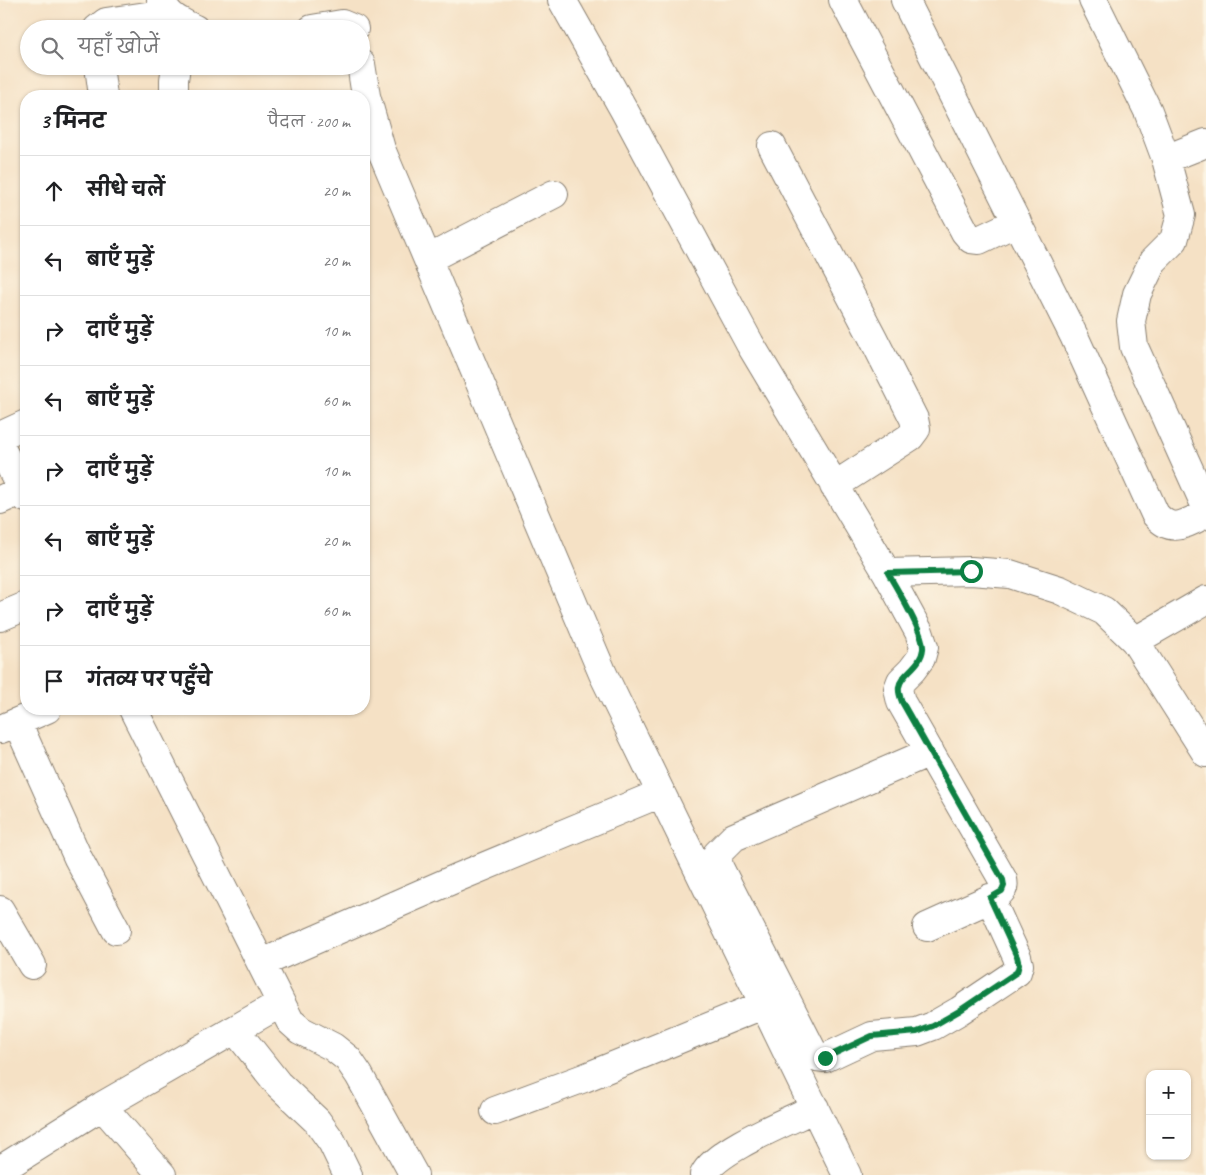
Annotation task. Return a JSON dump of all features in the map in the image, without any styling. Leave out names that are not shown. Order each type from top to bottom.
[{"type":"street","points":[[562,0],[624,110],[750,344],[888,573],[919,632],[924,647],[921,658],[901,681],[898,689],[902,702],[1003,880],[1004,886],[1002,891],[990,898],[927,926]]},
{"type":"street","points":[[843,0],[965,232],[971,240],[979,240],[1017,222]]},
{"type":"street","points":[[905,0],[1074,336],[1155,514],[1161,522],[1180,526],[1206,514]]},
{"type":"street","points":[[1092,0],[1148,111],[1166,159],[1181,215],[1174,240],[1153,261],[1137,294],[1132,321],[1134,347],[1206,507]]},
{"type":"street","points":[[155,20],[179,19]]},
{"type":"street","points":[[100,75],[102,90]]},
{"type":"street","points":[[174,90],[175,75]]},
{"type":"street","points":[[363,75],[365,90]]},
{"type":"street","points":[[370,110],[379,142],[603,674],[661,793],[743,937],[817,1057],[825,1058],[872,1036],[917,1032],[933,1026],[1017,972],[1019,965],[1017,957],[990,898]]},
{"type":"street","points":[[1166,159],[1206,142]]},
{"type":"street","points":[[772,146],[914,419],[916,429],[910,437],[834,486]]},
{"type":"street","points":[[428,259],[554,194]]},
{"type":"street","points":[[0,436],[20,427]]},
{"type":"street","points":[[0,446],[16,496]]},
{"type":"street","points":[[888,573],[971,571],[1010,574],[1060,590],[1104,611],[1135,641],[1206,753]]},
{"type":"street","points":[[1135,641],[1206,600]]},
{"type":"street","points":[[0,617],[20,609]]},
{"type":"street","points":[[34,715],[9,726],[116,930]]},
{"type":"street","points":[[136,715],[290,1021],[300,1030],[333,1047],[348,1059],[359,1075],[414,1175]]},
{"type":"street","points":[[847,1175],[765,1004],[716,854],[734,837],[930,752]]},
{"type":"street","points":[[262,964],[441,885],[661,793]]},
{"type":"street","points":[[0,910],[32,965]]},
{"type":"street","points":[[0,1170],[102,1106],[236,1031],[281,1003]]},
{"type":"street","points":[[495,1111],[584,1078],[765,1004]]},
{"type":"street","points":[[236,1031],[278,1084],[317,1121],[332,1142],[348,1175]]},
{"type":"street","points":[[102,1106],[162,1175]]},
{"type":"street","points":[[704,1175],[706,1170],[718,1158],[736,1147],[815,1108]]},
{"type":"route","points":[[825,1058],[872,1036],[917,1032],[933,1026],[1017,972],[1019,965],[1017,957],[990,898],[1002,891],[1004,886],[1003,880],[902,702],[898,689],[901,681],[921,658],[924,647],[919,632],[888,573],[971,571]]}]
